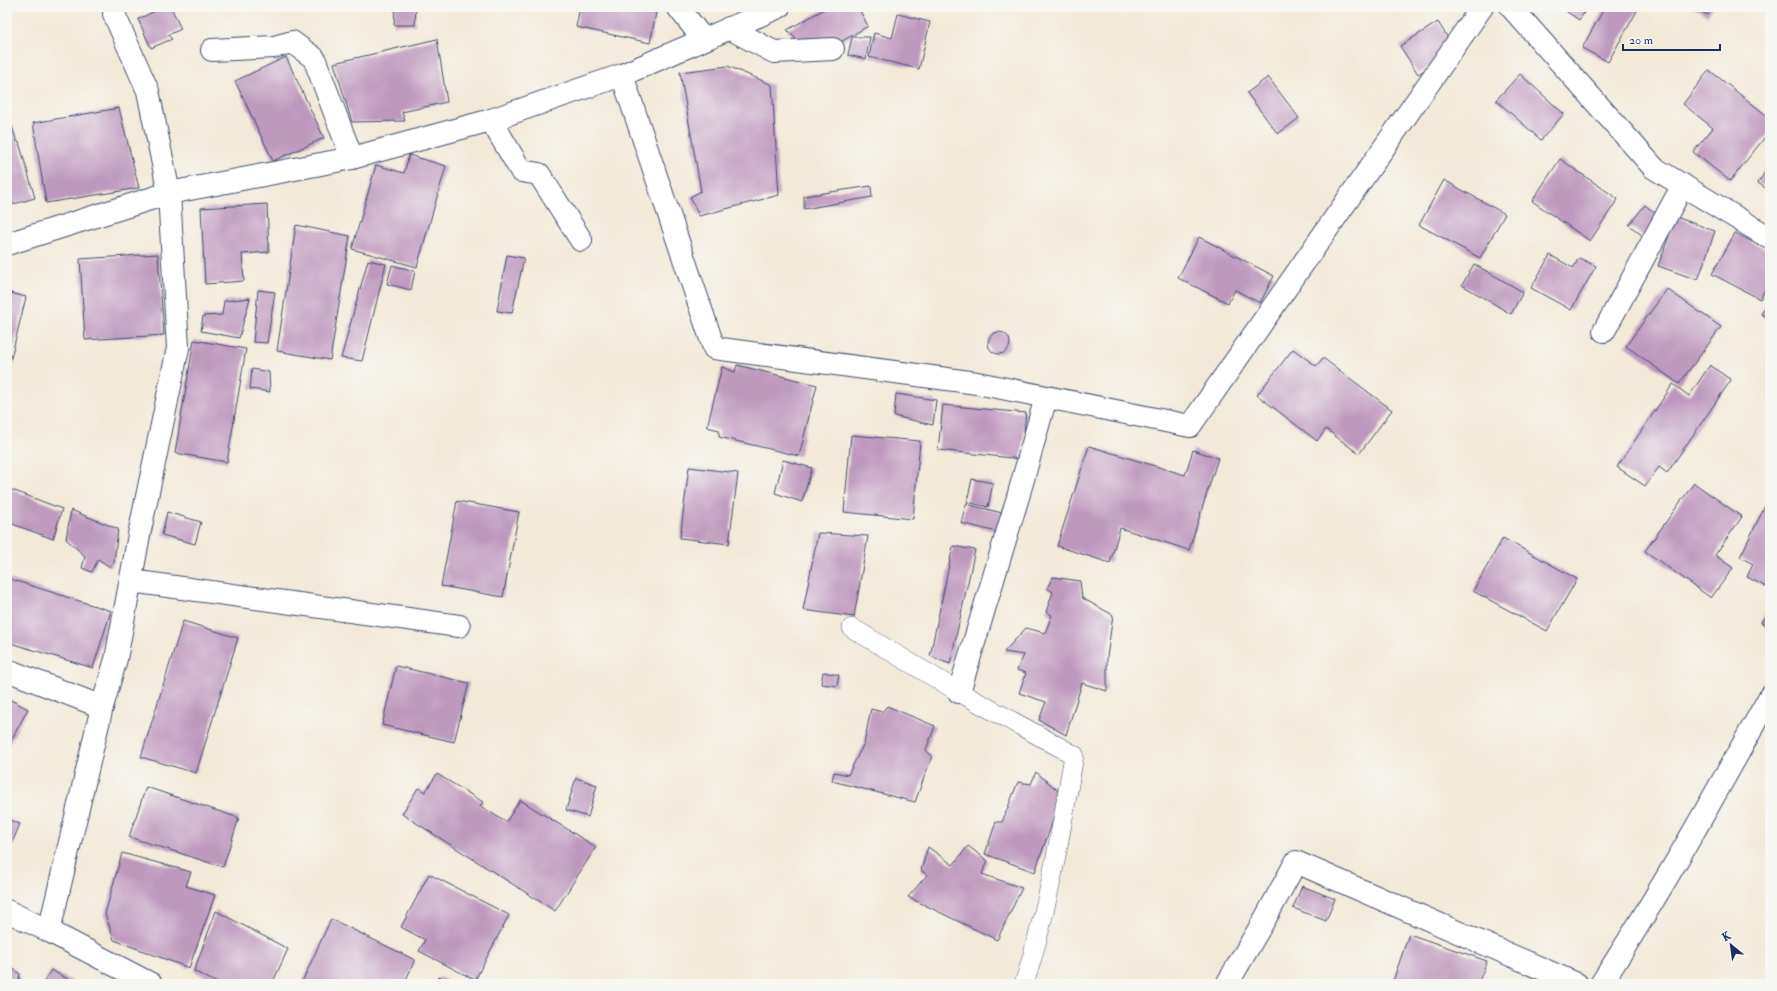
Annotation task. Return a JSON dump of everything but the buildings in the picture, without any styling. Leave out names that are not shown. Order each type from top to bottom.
[{"type":"street","points":[[49,931],[102,707],[116,659],[178,348],[169,193],[148,91],[114,14],[116,7]]},
{"type":"street","points":[[678,7],[703,40]]},
{"type":"street","points":[[7,244],[169,193],[352,158],[491,120],[622,74],[779,7]]},
{"type":"street","points":[[622,74],[714,348],[977,383],[1190,426],[1482,7]]},
{"type":"street","points":[[1511,7],[1654,168],[1770,238]]},
{"type":"street","points":[[729,28],[774,52],[833,49]]},
{"type":"street","points":[[212,50],[274,47],[292,42],[314,58],[352,158]]},
{"type":"street","points":[[491,120],[522,171],[539,174],[581,240]]},
{"type":"street","points":[[1604,331],[1683,185]]},
{"type":"street","points":[[959,692],[1018,497],[1046,397]]},
{"type":"street","points":[[131,581],[459,626]]},
{"type":"street","points":[[7,670],[102,707]]},
{"type":"street","points":[[1601,984],[1646,914],[1715,796],[1770,696]]},
{"type":"street","points":[[1227,984],[1296,862],[1577,984]]},
{"type":"street","points":[[7,911],[151,984]]},
{"type":"lane","points":[[852,628],[959,692],[1074,756],[1059,840],[1034,952],[1024,984]]}]
